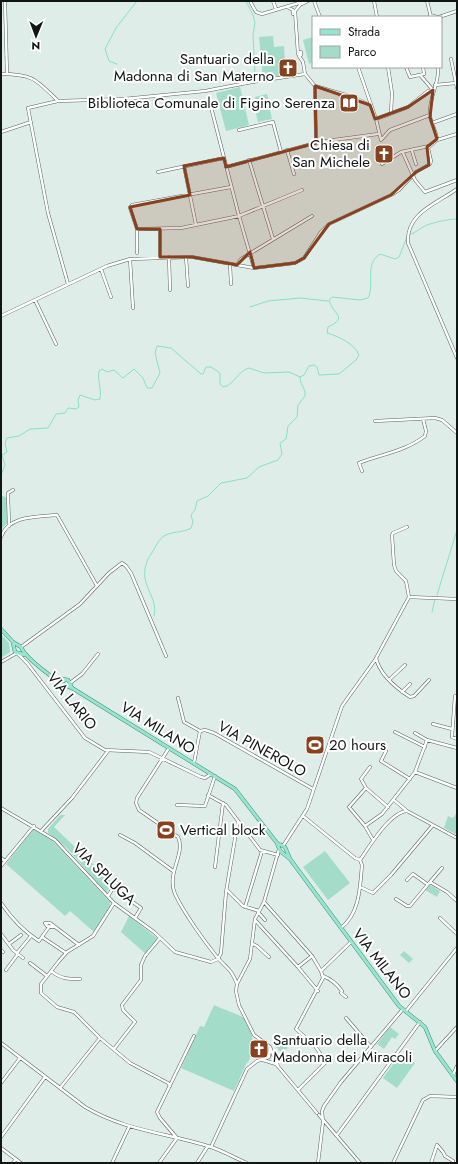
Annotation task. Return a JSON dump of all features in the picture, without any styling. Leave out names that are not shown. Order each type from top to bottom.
[{"type":"main road","points":[[1,629],[10,639],[18,654]]},
{"type":"main road","points":[[10,639],[22,647],[26,655],[39,667],[57,678],[63,684]]},
{"type":"main road","points":[[15,648],[22,647]]},
{"type":"main road","points":[[18,654],[22,647]]},
{"type":"main road","points":[[18,654],[26,655]]},
{"type":"main road","points":[[57,678],[70,683]]},
{"type":"main road","points":[[63,684],[64,680]]},
{"type":"main road","points":[[63,684],[70,683]]},
{"type":"main road","name":"VIA MILANO","points":[[70,683],[72,688],[215,776],[239,793],[290,859],[350,942],[405,1010],[420,1022],[429,1032],[435,1052],[457,1081]]},
{"type":"street","points":[[5,1],[7,74]]},
{"type":"street","points":[[250,1],[256,12],[262,14],[284,6],[309,1]]},
{"type":"street","points":[[273,1],[276,9]]},
{"type":"street","points":[[294,18],[296,7],[309,1]]},
{"type":"street","points":[[314,1],[320,16]]},
{"type":"street","points":[[374,1],[377,16]]},
{"type":"street","points":[[427,1],[430,16]]},
{"type":"street","points":[[284,6],[290,7],[293,10],[297,47],[305,74],[315,86],[353,97],[370,105]]},
{"type":"street","points":[[441,16],[457,11]]},
{"type":"street","points":[[451,59],[457,88]]},
{"type":"street","points":[[358,68],[376,119],[378,134],[381,140],[390,130],[430,115]]},
{"type":"street","points":[[388,68],[392,93],[391,113]]},
{"type":"street","points":[[406,68],[410,77],[424,74],[423,68]]},
{"type":"street","points":[[436,140],[430,115],[433,90],[438,77],[438,68]]},
{"type":"street","points":[[1,74],[31,76],[58,101]]},
{"type":"street","points":[[68,284],[48,213],[28,108],[58,101],[124,99],[199,92],[305,74]]},
{"type":"street","points":[[420,75],[433,90]]},
{"type":"street","points":[[435,85],[456,83]]},
{"type":"street","points":[[315,86],[316,143]]},
{"type":"street","points":[[376,119],[408,106],[428,91],[433,90]]},
{"type":"street","points":[[211,107],[231,187],[254,268]]},
{"type":"street","points":[[432,123],[457,114]]},
{"type":"street","points":[[1,132],[31,122]]},
{"type":"street","points":[[239,130],[273,122],[281,152]]},
{"type":"street","points":[[226,167],[336,138],[378,134]]},
{"type":"street","points":[[382,164],[393,156],[428,146],[436,140],[457,134]]},
{"type":"street","points":[[1,316],[119,261],[130,259],[186,257],[254,268],[288,265],[304,258],[321,232],[329,224],[399,190],[414,175],[430,163],[428,146]]},
{"type":"street","points":[[287,150],[294,174]]},
{"type":"street","points":[[412,150],[416,164]]},
{"type":"street","points":[[403,153],[415,180],[425,192],[457,180]]},
{"type":"street","points":[[158,172],[224,158]]},
{"type":"street","points":[[248,160],[273,239]]},
{"type":"street","points":[[184,166],[196,225]]},
{"type":"street","points":[[137,253],[137,229],[130,208],[132,205],[231,187]]},
{"type":"street","points":[[457,189],[418,216],[411,224],[408,234],[408,243],[457,358]]},
{"type":"street","points":[[137,229],[181,228],[239,216],[302,190]]},
{"type":"street","points":[[237,265],[238,260],[312,216]]},
{"type":"street","points":[[160,229],[160,257]]},
{"type":"street","points":[[169,257],[170,290]]},
{"type":"street","points":[[186,257],[188,286]]},
{"type":"street","points":[[130,259],[133,308]]},
{"type":"street","points":[[230,264],[231,284]]},
{"type":"street","points":[[101,269],[111,297]]},
{"type":"street","points":[[35,300],[56,344]]},
{"type":"street","points":[[362,472],[359,463],[388,452],[404,449],[425,436],[426,431],[423,418]]},
{"type":"street","points":[[375,421],[435,418],[442,420],[457,433]]},
{"type":"street","points":[[9,526],[8,493],[13,490]]},
{"type":"street","points":[[1,538],[6,527],[25,518],[57,515],[97,586]]},
{"type":"street","points":[[360,1163],[323,1120],[319,1112],[314,1109],[278,1066],[269,1046],[254,1035],[236,999],[237,984],[250,959],[255,919],[264,902],[278,855],[286,839],[303,816],[342,706],[375,659],[409,597],[406,582],[396,571],[394,565],[392,536],[393,533],[407,527]]},
{"type":"street","points":[[22,647],[80,604],[112,570],[122,563],[129,569],[166,656]]},
{"type":"street","points":[[409,597],[457,600]]},
{"type":"street","points":[[1,662],[11,655],[15,648]]},
{"type":"street","points":[[11,655],[18,654]]},
{"type":"street","name":"VIA LARIO","points":[[18,654],[27,663],[82,736],[108,751],[146,751],[213,781]]},
{"type":"street","points":[[70,683],[82,674],[98,654]]},
{"type":"street","points":[[375,659],[389,680],[410,697],[414,696],[429,680]]},
{"type":"street","points":[[389,680],[405,665]]},
{"type":"street","points":[[402,692],[410,684]]},
{"type":"street","points":[[455,696],[452,737],[457,739]]},
{"type":"street","name":"VIA PINEROLO","points":[[178,698],[184,722],[200,731],[205,730],[214,733],[313,789]]},
{"type":"street","points":[[453,724],[457,723]]},
{"type":"street","points":[[433,724],[452,729]]},
{"type":"street","name":"VIA PINEROLO","points":[[194,764],[200,731]]},
{"type":"street","points":[[395,732],[425,747]]},
{"type":"street","points":[[415,733],[427,740],[457,748]]},
{"type":"street","points":[[365,826],[382,814],[416,772],[427,740]]},
{"type":"street","points":[[169,748],[137,798],[136,803],[139,810],[178,838],[180,845],[172,881],[175,894],[200,934],[218,959],[231,970],[237,984]]},
{"type":"street","points":[[41,831],[72,798],[108,751]]},
{"type":"street","points":[[386,751],[381,761],[410,778]]},
{"type":"street","points":[[370,767],[361,779],[366,788],[388,806]]},
{"type":"street","points":[[416,772],[457,788]]},
{"type":"street","points":[[205,778],[211,774]]},
{"type":"street","points":[[177,805],[204,806],[215,776]]},
{"type":"street","points":[[366,788],[349,807],[365,826],[373,840]]},
{"type":"street","points":[[208,795],[223,803],[262,851],[278,855]]},
{"type":"street","points":[[394,800],[407,811],[457,838]]},
{"type":"street","points":[[215,867],[223,803]]},
{"type":"street","name":"VIA SPLUGA","points":[[1,808],[34,826],[55,840],[114,903],[179,954],[214,962],[218,959]]},
{"type":"street","points":[[360,860],[373,840],[396,816],[407,811]]},
{"type":"street","points":[[303,816],[355,858],[360,860],[362,865],[360,887],[353,915],[340,928]]},
{"type":"street","points":[[218,959],[221,953],[227,890],[238,821]]},
{"type":"street","points":[[1,866],[34,826]]},
{"type":"street","points":[[360,887],[373,893],[391,875],[433,826]]},
{"type":"street","points":[[120,835],[136,843],[173,871]]},
{"type":"street","points":[[245,907],[262,851]]},
{"type":"street","points":[[1,858],[5,861]]},
{"type":"street","points":[[396,899],[407,906],[410,906],[442,868]]},
{"type":"street","points":[[407,880],[413,874],[427,884]]},
{"type":"street","points":[[430,882],[447,892],[457,901]]},
{"type":"street","points":[[108,896],[113,888],[141,908],[135,918]]},
{"type":"street","points":[[227,890],[237,901],[245,907],[259,912],[266,920]]},
{"type":"street","points":[[264,902],[312,956],[323,976],[318,991],[296,1029],[315,1046],[326,1062],[298,1090]]},
{"type":"street","points":[[1,903],[12,918],[31,936],[39,941],[49,927]]},
{"type":"street","points":[[114,903],[93,936],[66,953],[51,971],[41,987],[42,995],[57,1007],[74,1012],[100,1038],[130,1062],[168,1083],[170,1086]]},
{"type":"street","points":[[440,918],[457,934]]},
{"type":"street","points":[[255,919],[318,991]]},
{"type":"street","points":[[54,927],[49,927],[45,925],[45,923],[50,923],[79,945]]},
{"type":"street","points":[[1,934],[23,958]]},
{"type":"street","points":[[9,944],[20,935]]},
{"type":"street","points":[[6,970],[31,936]]},
{"type":"street","points":[[42,937],[66,953]]},
{"type":"street","points":[[114,1049],[134,1022],[123,1010],[122,1006],[141,980],[142,965],[145,956],[160,938]]},
{"type":"street","points":[[321,971],[350,942]]},
{"type":"street","points":[[253,944],[269,957]]},
{"type":"street","points":[[319,1112],[341,1082],[457,949]]},
{"type":"street","points":[[298,968],[312,956]]},
{"type":"street","points":[[30,963],[48,976]]},
{"type":"street","points":[[51,971],[59,977],[65,979],[80,980]]},
{"type":"street","points":[[323,976],[329,978],[342,990],[341,993],[346,996]]},
{"type":"street","points":[[346,1018],[371,1047]]},
{"type":"street","points":[[337,1135],[420,1022]]},
{"type":"street","points":[[435,1052],[457,1028]]},
{"type":"street","points":[[177,1138],[158,1114],[158,1110],[194,1036]]},
{"type":"street","points":[[60,1088],[100,1038]]},
{"type":"street","points":[[1,1043],[45,1077],[100,1116],[129,1127],[208,1146],[247,1163]]},
{"type":"street","points":[[269,1046],[269,1057],[271,1062]]},
{"type":"street","points":[[211,1147],[245,1073],[252,1064],[269,1057],[275,1058]]},
{"type":"street","points":[[1,1083],[20,1058]]},
{"type":"street","points":[[271,1062],[275,1058]]},
{"type":"street","points":[[261,1060],[271,1062],[278,1066]]},
{"type":"street","points":[[453,1075],[457,1066]]},
{"type":"street","points":[[1,1137],[45,1077]]},
{"type":"street","points":[[393,1163],[423,1100],[430,1096],[457,1097]]},
{"type":"street","points":[[318,1163],[323,1120]]},
{"type":"street","points":[[322,1125],[327,1124]]},
{"type":"street","points":[[112,1163],[129,1127]]},
{"type":"street","points":[[159,1163],[177,1138]]},
{"type":"street","points":[[431,1163],[437,1145],[444,1156],[453,1161]]},
{"type":"street","points":[[197,1163],[208,1146]]},
{"type":"street","points":[[1,1148],[21,1163]]},
{"type":"street","points":[[13,1163],[16,1159]]},
{"type":"highlighted area","points":[[315,86],[370,105],[375,119],[408,107],[433,90],[430,117],[437,139],[427,147],[429,165],[416,172],[391,195],[329,224],[304,258],[295,263],[254,268],[250,252],[237,265],[192,257],[160,257],[160,229],[137,229],[130,207],[190,195],[184,166],[224,158],[226,167],[316,143]]},
{"type":"green space","points":[[273,36],[274,47],[284,46],[285,63],[297,62],[297,73],[263,78],[259,37]]},
{"type":"green space","points":[[312,37],[312,62],[309,64],[303,40]]},
{"type":"green space","points":[[240,87],[249,125],[226,131],[216,93]]},
{"type":"green space","points":[[267,94],[269,101],[257,105],[255,97]]},
{"type":"green space","points":[[269,105],[272,119],[258,122],[255,109]]},
{"type":"green space","points":[[1,495],[7,498],[8,522],[1,529]]},
{"type":"green space","points":[[1,634],[9,643],[10,652],[1,658]]},
{"type":"green space","points":[[457,812],[457,835],[444,828],[448,816],[453,818]]},
{"type":"green space","points":[[60,815],[65,815],[54,827],[113,883],[106,893],[68,849],[48,833],[48,829]]},
{"type":"green space","points":[[33,829],[52,840],[110,902],[110,907],[94,932],[70,911],[65,916],[6,864]]},
{"type":"green space","points":[[325,851],[350,883],[328,900],[303,867]]},
{"type":"green space","points":[[429,884],[440,891],[437,897],[425,890]]},
{"type":"green space","points":[[129,916],[158,939],[147,955],[121,932]]},
{"type":"green space","points":[[404,951],[413,959],[409,963],[400,955]]},
{"type":"green space","points":[[214,1005],[244,1018],[248,1023],[252,1034],[250,1058],[234,1091],[181,1068],[200,1026],[204,1027]]},
{"type":"green space","points":[[390,1027],[399,1034],[395,1039],[392,1037],[384,1049],[377,1044]]},
{"type":"green space","points":[[280,1038],[288,1048],[281,1053],[274,1044]]},
{"type":"green space","points":[[401,1053],[415,1063],[397,1088],[383,1078]]},
{"type":"waterway","points":[[117,64],[109,61],[105,49],[116,28],[137,1]]},
{"type":"waterway","points":[[246,1],[255,23],[253,35],[255,75]]},
{"type":"waterway","points":[[409,235],[430,224],[444,220],[457,219]]},
{"type":"waterway","points":[[1,475],[5,465],[2,455],[7,452],[5,443],[7,438],[19,436],[30,429],[48,428],[56,414],[65,413],[68,408],[76,409],[79,407],[78,400],[80,395],[95,400],[100,399],[99,371],[102,369],[107,372],[114,370],[123,378],[134,369],[143,378],[147,388],[152,388],[160,373],[155,353],[157,346],[171,348],[201,374],[203,374],[206,367],[211,367],[220,373],[220,384],[223,387],[230,384],[242,372],[249,368],[264,373],[289,372],[300,377],[304,375],[309,366],[314,365],[317,367],[319,375],[339,374],[356,360],[359,355],[350,344],[341,338],[327,333],[328,327],[338,321],[339,318],[329,300],[332,297],[360,300],[368,298],[371,287],[372,263],[375,258],[380,254],[395,259],[399,257],[407,237]]},
{"type":"waterway","points":[[250,307],[268,301],[300,298],[328,301]]},
{"type":"waterway","points":[[154,616],[155,608],[145,579],[145,571],[147,562],[158,543],[162,537],[167,534],[185,531],[191,528],[193,522],[191,515],[195,510],[197,501],[208,496],[221,483],[247,478],[259,467],[278,460],[282,454],[280,443],[286,439],[288,426],[297,417],[298,405],[305,396],[305,391],[300,377]]},
{"type":"waterway","points":[[437,595],[457,530]]},
{"type":"waterway","points":[[432,612],[435,599]]},
{"type":"place","name":"Santuario della Madonna di San Materno","points":[[288,68]]},
{"type":"place","name":"Biblioteca Comunale di Figino Serenza","points":[[349,103]]},
{"type":"place","name":"Chiesa di San Michele","points":[[384,154]]},
{"type":"place","name":"20 hours","points":[[315,745]]},
{"type":"place","name":"Vertical block","points":[[166,830]]},
{"type":"place","name":"Santuario della Madonna dei Miracoli","points":[[259,1049]]}]
